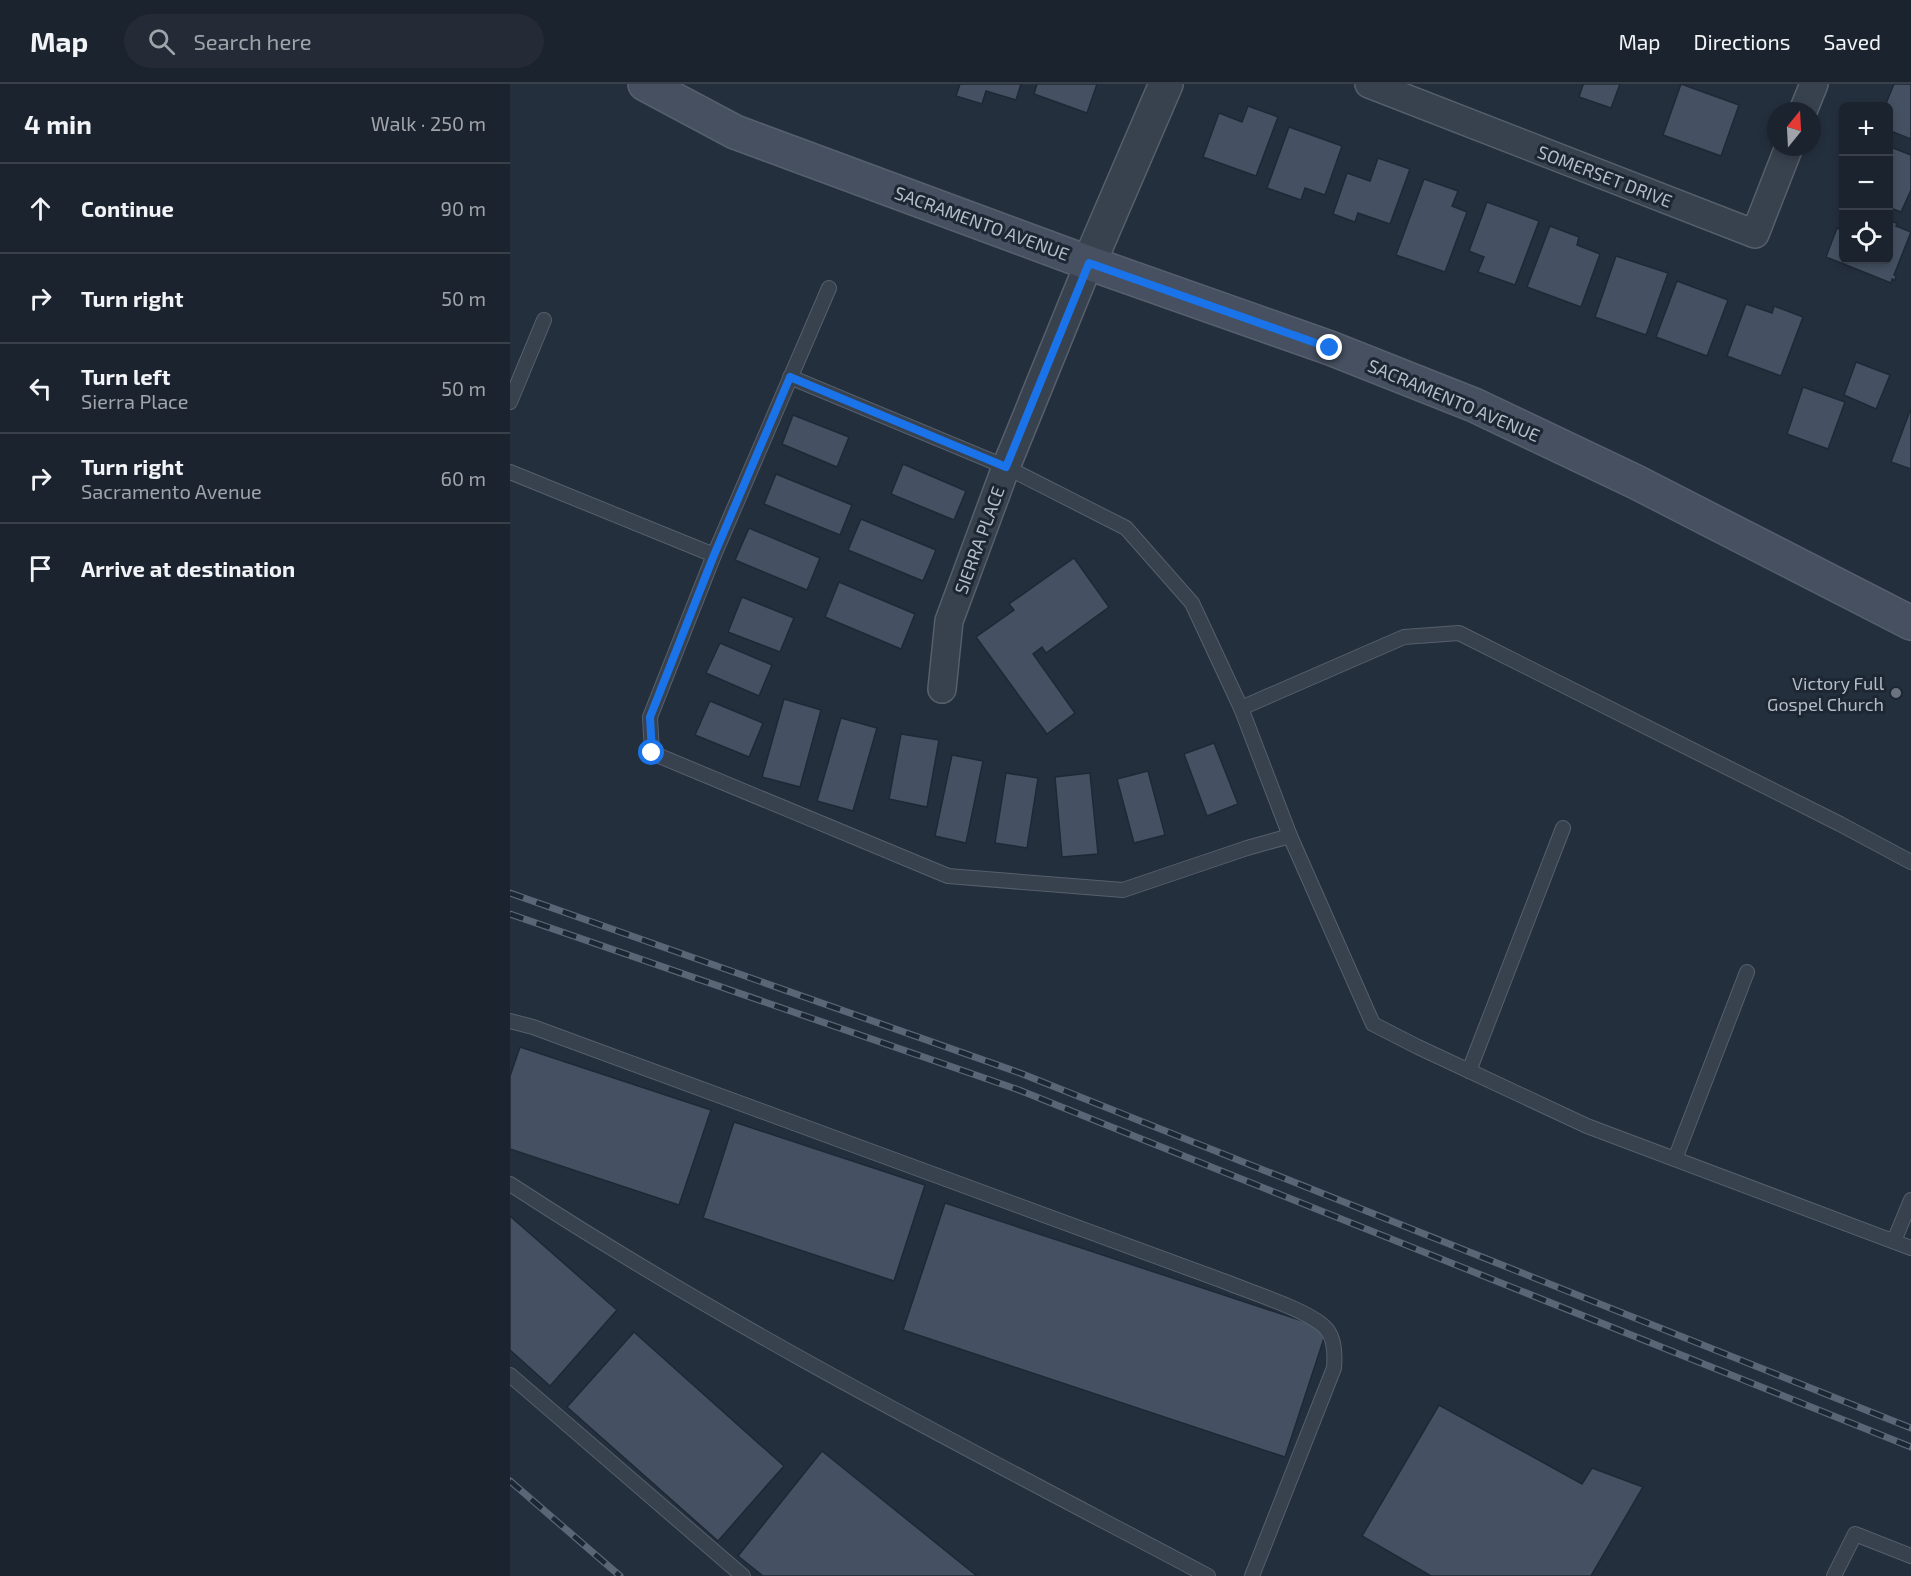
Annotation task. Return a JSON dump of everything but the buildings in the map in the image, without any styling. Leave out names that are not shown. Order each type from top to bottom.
[{"type":"main road","name":"SACRAMENTO AVENUE","points":[[645,84],[735,132],[1089,263],[1330,348],[1474,405],[1636,482],[1908,617]]},
{"type":"street","points":[[1089,263],[1166,84]]},
{"type":"street","name":"SOMERSET DRIVE","points":[[1369,84],[1755,234],[1785,156]]},
{"type":"street","points":[[1807,102],[1814,84]]},
{"type":"street","name":"SIERRA PLACE","points":[[942,689],[949,621],[1006,467],[1089,263]]},
{"type":"lane","points":[[829,288],[714,555],[650,717],[652,753],[948,876],[1123,890],[1247,848],[1290,836]]},
{"type":"lane","points":[[510,402],[544,321]]},
{"type":"lane","points":[[790,377],[1006,467],[1125,528],[1192,603],[1240,708],[1290,836],[1373,1024],[1587,1126],[1911,1248]]},
{"type":"lane","points":[[510,472],[714,555]]},
{"type":"lane","points":[[1240,708],[1404,637],[1459,633],[1840,824],[1911,862]]},
{"type":"lane","points":[[1469,1071],[1563,828]]},
{"type":"lane","points":[[1675,1159],[1747,972]]},
{"type":"lane","points":[[510,1021],[533,1027],[1226,1282],[1320,1322],[1329,1332],[1333,1342],[1334,1368],[1252,1576]]},
{"type":"lane","points":[[510,1184],[595,1240],[864,1394],[1208,1576]]},
{"type":"lane","points":[[1894,1241],[1911,1200]]},
{"type":"lane","points":[[510,1376],[743,1576]]},
{"type":"lane","points":[[1834,1576],[1855,1534],[1911,1556]]},
{"type":"railway","points":[[510,893],[1020,1073],[1911,1428]]},
{"type":"railway","points":[[510,914],[1019,1090],[1911,1447]]},
{"type":"railway","points":[[510,1481],[620,1576]]},
{"type":"place","name":"Victory Full Gospel Church","points":[[1896,693]]},
{"type":"route","points":[[652,753],[650,717],[714,555],[790,377],[1006,467],[1089,263],[1330,348]]}]
